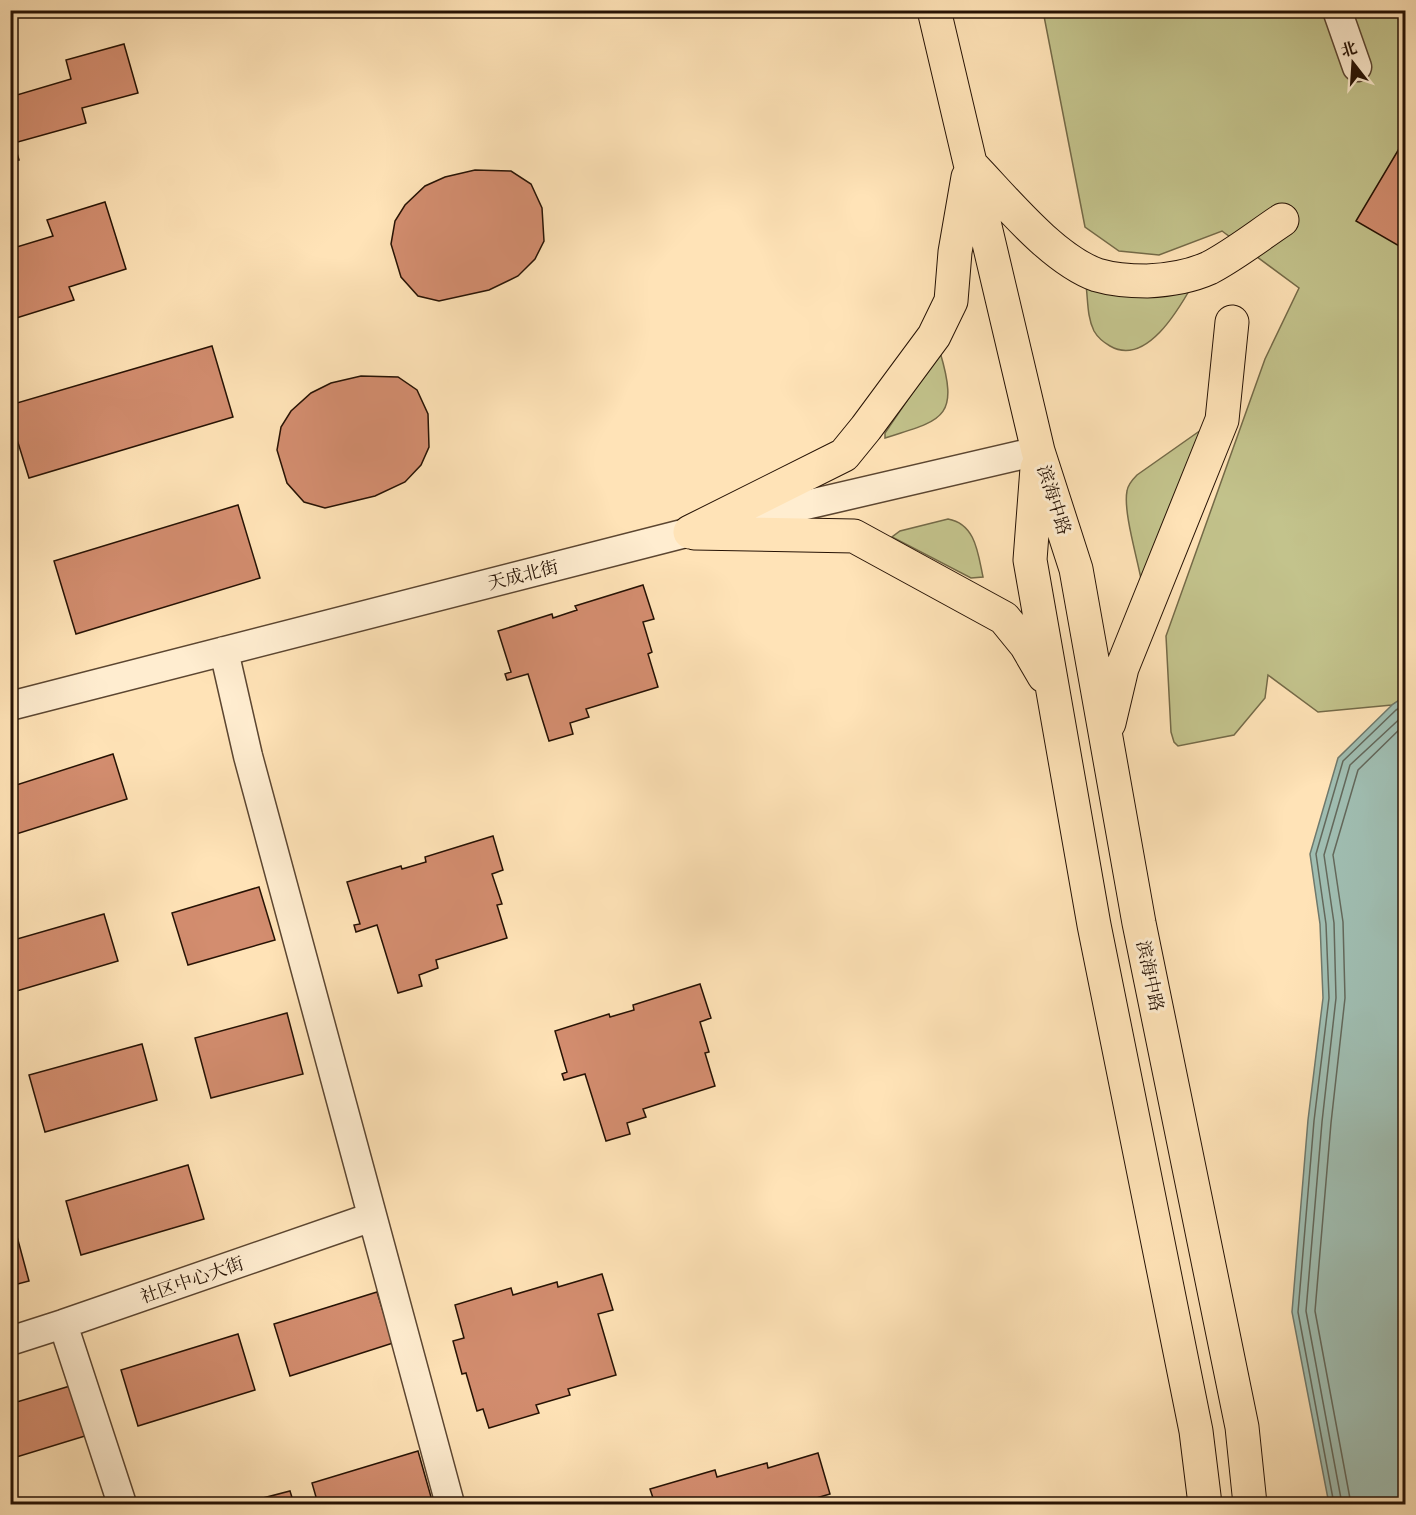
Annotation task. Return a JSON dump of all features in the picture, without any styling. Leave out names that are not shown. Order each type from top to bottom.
[{"type":"main road","name":"滨海中路","points":[[934,10],[1038,451],[1076,569],[1139,922],[1242,1427],[1250,1504]]},
{"type":"main road","points":[[970,164],[1066,258],[1097,274],[1126,281],[1172,280],[1197,273],[1212,266],[1281,220]]},
{"type":"main road","points":[[690,532],[844,455],[866,428],[934,336],[951,301],[954,252],[970,164]]},
{"type":"main road","points":[[1106,736],[1122,668],[1222,420],[1232,322]]},
{"type":"main road","name":"滨海中路","points":[[1038,451],[1030,560],[1094,925],[1196,1431],[1205,1504]]},
{"type":"main road","points":[[690,532],[854,536],[1004,618],[1026,645],[1053,695]]},
{"type":"street","points":[[1337,10],[1357,67]]},
{"type":"street","name":"天成北街","points":[[10,706],[690,532],[1038,451]]},
{"type":"street","points":[[224,651],[248,756],[450,1504]]},
{"type":"street","name":"社区中心大街","points":[[10,1341],[372,1217]]},
{"type":"street","points":[[63,1324],[122,1504]]},
{"type":"green space","points":[[1043,11],[1405,11],[1406,696],[1392,705],[1318,712],[1268,675],[1265,698],[1234,735],[1178,746],[1174,742],[1171,732],[1166,636],[1265,359],[1299,288],[1222,231],[1159,255],[1119,251],[1085,227]]},
{"type":"green space","points":[[1193,284],[1160,332],[1136,349],[1123,350],[1110,346],[1094,331],[1089,314],[1086,285]]},
{"type":"green space","points":[[940,352],[948,391],[946,404],[941,413],[933,421],[885,438],[885,433]]},
{"type":"green space","points":[[1201,430],[1141,579],[1127,510],[1128,486],[1137,475]]},
{"type":"green space","points":[[948,519],[965,527],[970,533],[977,550],[983,577],[971,578],[892,537],[900,531]]},
{"type":"water","points":[[1405,696],[1405,1504],[1329,1504],[1292,1312],[1308,1120],[1323,998],[1320,924],[1310,854],[1338,758],[1392,705]]},
{"type":"building","points":[[124,44],[138,93],[82,108],[86,123],[14,143],[19,160],[10,162],[10,97],[71,79],[66,60]]},
{"type":"building","points":[[1406,137],[1406,250],[1356,221]]},
{"type":"building","points":[[475,170],[511,171],[531,184],[542,208],[544,241],[535,259],[518,276],[489,290],[439,301],[418,296],[401,277],[391,244],[395,221],[405,205],[425,186],[445,177]]},
{"type":"building","points":[[105,202],[126,269],[69,287],[74,300],[10,320],[10,249],[53,236],[47,220]]},
{"type":"building","points":[[212,346],[233,417],[29,478],[10,417],[10,405]]},
{"type":"building","points":[[361,376],[398,377],[417,390],[428,414],[429,447],[421,465],[405,482],[375,496],[325,508],[304,502],[287,483],[277,450],[281,427],[291,411],[311,393],[331,383]]},
{"type":"building","points":[[238,505],[260,578],[76,634],[54,561]]},
{"type":"building","points":[[643,585],[654,619],[643,622],[652,652],[648,654],[658,687],[586,709],[589,717],[570,723],[573,734],[549,741],[528,674],[507,680],[505,674],[511,672],[498,631],[552,614],[553,618],[577,610],[575,606]]},
{"type":"building","points":[[113,754],[127,799],[10,836],[10,787]]},
{"type":"building","points":[[493,836],[503,870],[492,874],[502,904],[497,905],[507,938],[436,960],[438,968],[419,975],[422,986],[398,993],[377,925],[356,932],[354,925],[360,924],[347,882],[401,866],[402,869],[426,862],[425,857]]},
{"type":"building","points":[[259,887],[275,940],[188,965],[172,913]]},
{"type":"building","points":[[104,914],[118,961],[10,993],[10,941]]},
{"type":"building","points":[[700,984],[711,1018],[700,1022],[709,1052],[705,1053],[715,1086],[643,1109],[646,1117],[627,1123],[630,1134],[606,1141],[585,1074],[564,1080],[562,1074],[567,1072],[555,1031],[609,1014],[610,1017],[634,1010],[633,1005]]},
{"type":"building","points":[[287,1013],[303,1074],[211,1098],[195,1038]]},
{"type":"building","points":[[142,1044],[157,1100],[45,1132],[29,1075]]},
{"type":"building","points":[[188,1165],[204,1219],[81,1255],[66,1201]]},
{"type":"building","points":[[15,1229],[29,1281],[10,1286],[10,1230]]},
{"type":"building","points":[[602,1274],[613,1310],[598,1314],[616,1375],[568,1389],[570,1395],[536,1405],[539,1413],[489,1428],[483,1409],[477,1411],[466,1373],[462,1374],[453,1341],[464,1338],[455,1305],[511,1288],[513,1295],[557,1282],[558,1287]]},
{"type":"building","points":[[377,1292],[393,1343],[290,1376],[274,1324]]},
{"type":"building","points":[[238,1334],[255,1390],[138,1426],[121,1370]]},
{"type":"building","points":[[70,1386],[85,1436],[10,1459],[10,1404]]},
{"type":"building","points":[[418,1451],[433,1504],[318,1504],[312,1483]]},
{"type":"building","points":[[818,1453],[830,1494],[813,1499],[815,1504],[655,1504],[650,1489],[715,1470],[717,1477],[767,1463],[768,1468]]},
{"type":"building","points":[[290,1491],[294,1504],[240,1504]]}]
